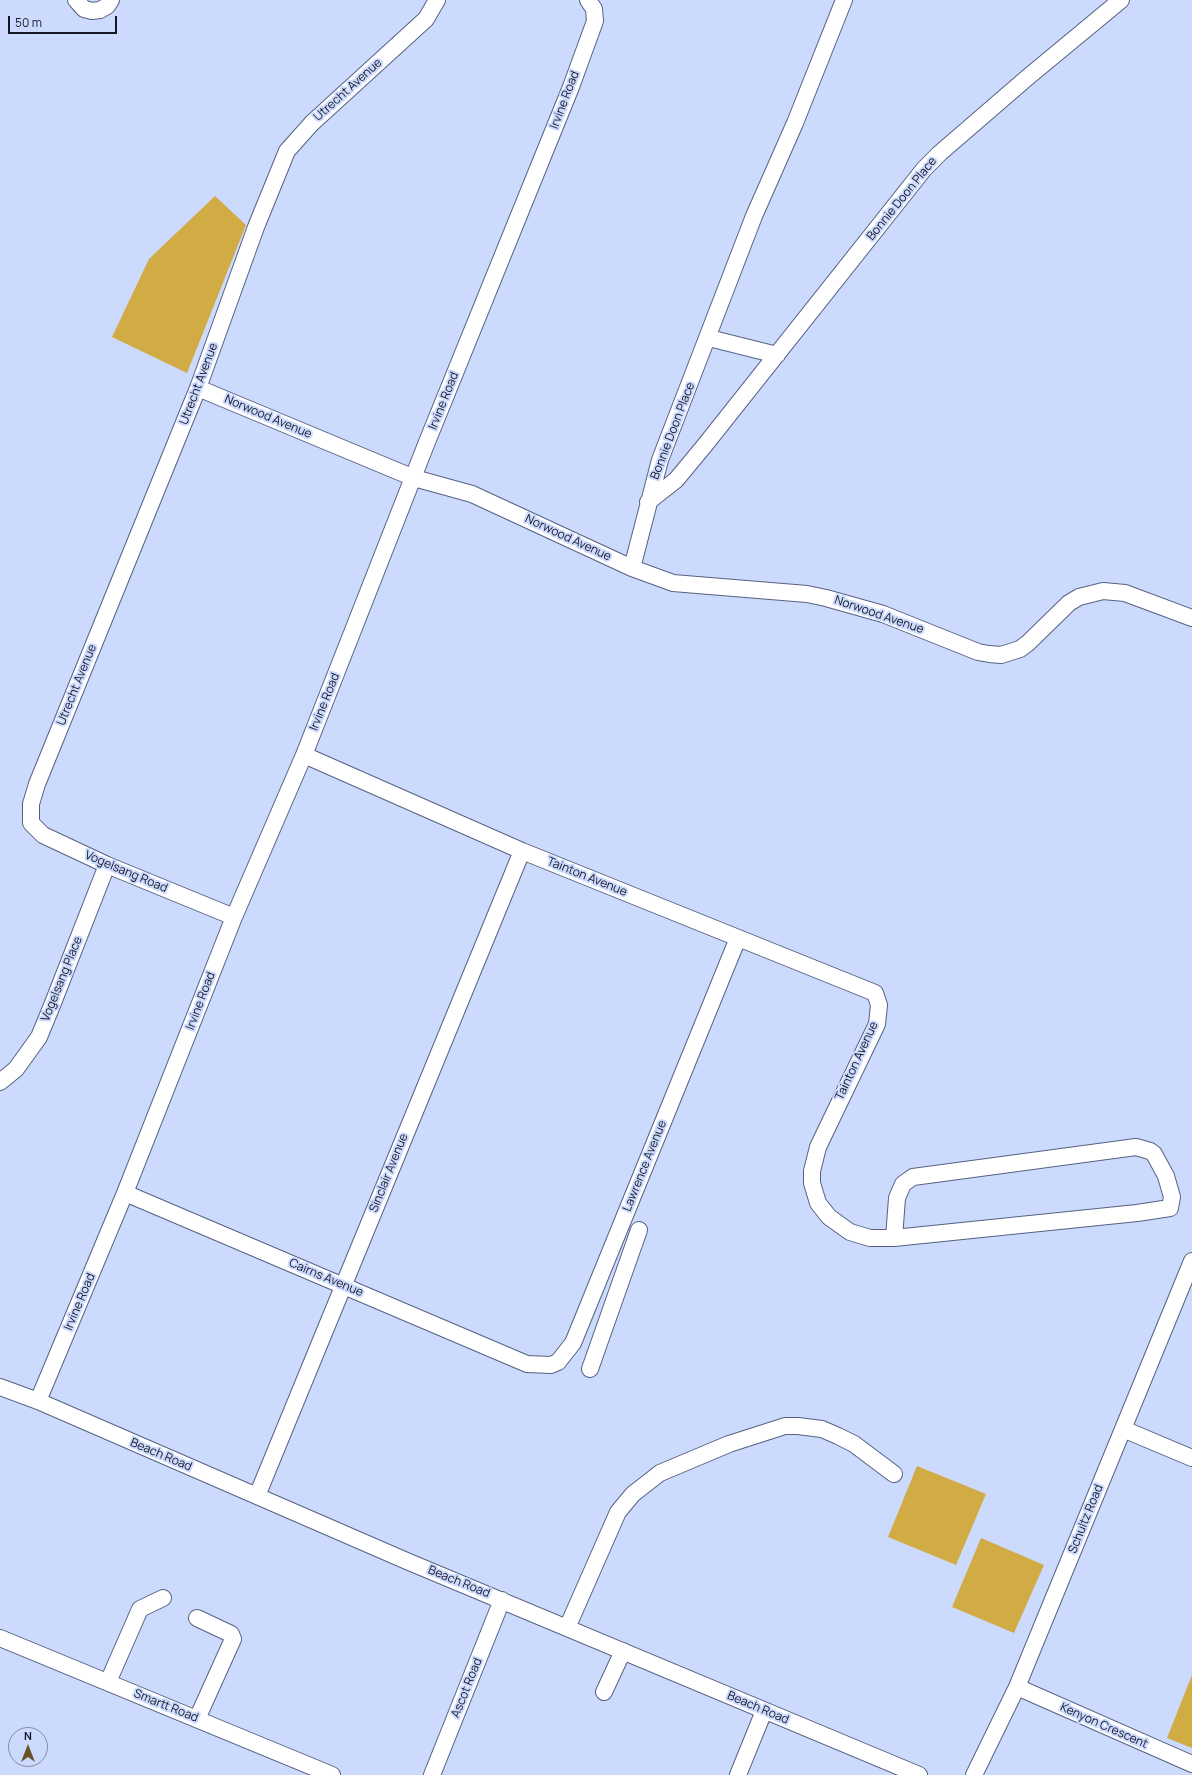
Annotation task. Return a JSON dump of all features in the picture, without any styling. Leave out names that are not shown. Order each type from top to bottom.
[{"type":"street","points":[[76,0],[84,10],[92,11],[100,10],[111,0]]},
{"type":"street","name":"Utrecht Avenue","points":[[30,815],[31,804],[37,784],[198,388],[256,227],[287,151],[312,123],[426,19],[437,0]]},
{"type":"street","name":"Irvine Road","points":[[38,1402],[125,1193],[234,917],[304,755],[571,87],[595,21],[594,10],[588,0]]},
{"type":"street","name":"Bonnie Doon Place","points":[[632,568],[660,460],[754,216],[795,123],[844,0]]},
{"type":"street","name":"Bonnie Doon Place","points":[[648,502],[676,480],[777,356],[924,169],[940,153],[1028,77],[1121,0]]},
{"type":"street","points":[[708,338],[777,356]]},
{"type":"street","name":"Norwood Avenue","points":[[198,388],[414,478],[472,494],[632,568],[673,583],[801,594],[826,598],[884,614],[978,652],[1001,654],[1010,653],[1020,649],[1070,603],[1079,597],[1102,591],[1125,593],[1192,618]]},
{"type":"street","name":"Tainton Avenue","points":[[304,755],[522,851],[867,988],[875,993],[879,1005],[877,1024],[818,1147],[812,1171],[812,1184],[818,1203],[829,1217],[841,1226],[858,1235],[870,1238],[894,1238],[1137,1214],[1170,1208],[1172,1197],[1160,1164],[1150,1151],[1136,1147],[914,1177],[904,1184],[897,1198],[894,1238]]},
{"type":"street","name":"Vogelsang Road","points":[[30,815],[32,823],[43,835],[107,865],[234,917]]},
{"type":"street","name":"Sinclair Avenue","points":[[257,1496],[522,851]]},
{"type":"street","name":"Vogelsang Place","points":[[0,1082],[16,1068],[39,1037],[107,865]]},
{"type":"street","name":"Lawrence Avenue","points":[[527,1364],[551,1365],[558,1362],[573,1343],[738,938]]},
{"type":"street","name":"Cairns Avenue","points":[[125,1193],[527,1364]]},
{"type":"street","points":[[590,1369],[609,1319],[639,1230]]},
{"type":"street","name":"Schultz Road","points":[[974,1775],[1017,1687],[1192,1261]]},
{"type":"street","points":[[586,1311],[609,1319]]},
{"type":"street","name":"Beach Road","points":[[0,1387],[567,1628],[919,1775]]},
{"type":"street","points":[[567,1628],[618,1512],[634,1494],[660,1473],[729,1444],[785,1426],[798,1426],[822,1429],[838,1436],[854,1444],[894,1474]]},
{"type":"street","points":[[1123,1429],[1192,1458]]},
{"type":"street","points":[[108,1682],[140,1609],[163,1598]]},
{"type":"street","name":"Ascot Road","points":[[432,1775],[502,1600]]},
{"type":"street","points":[[197,1618],[231,1634],[232,1639],[197,1719]]},
{"type":"street","name":"Smartt Road","points":[[0,1638],[332,1775]]},
{"type":"street","points":[[604,1692],[623,1651]]},
{"type":"street","name":"Kenyon Crescent","points":[[1017,1687],[1192,1764]]},
{"type":"street","points":[[738,1775],[764,1711]]},
{"type":"shaded area","points":[[215,196],[246,225],[187,373],[112,337],[149,259]]},
{"type":"shaded area","points":[[917,1466],[986,1494],[956,1565],[888,1537]]},
{"type":"shaded area","points":[[981,1538],[1044,1565],[1014,1633],[952,1607]]},
{"type":"shaded area","points":[[1192,1675],[1192,1748],[1167,1738]]}]
